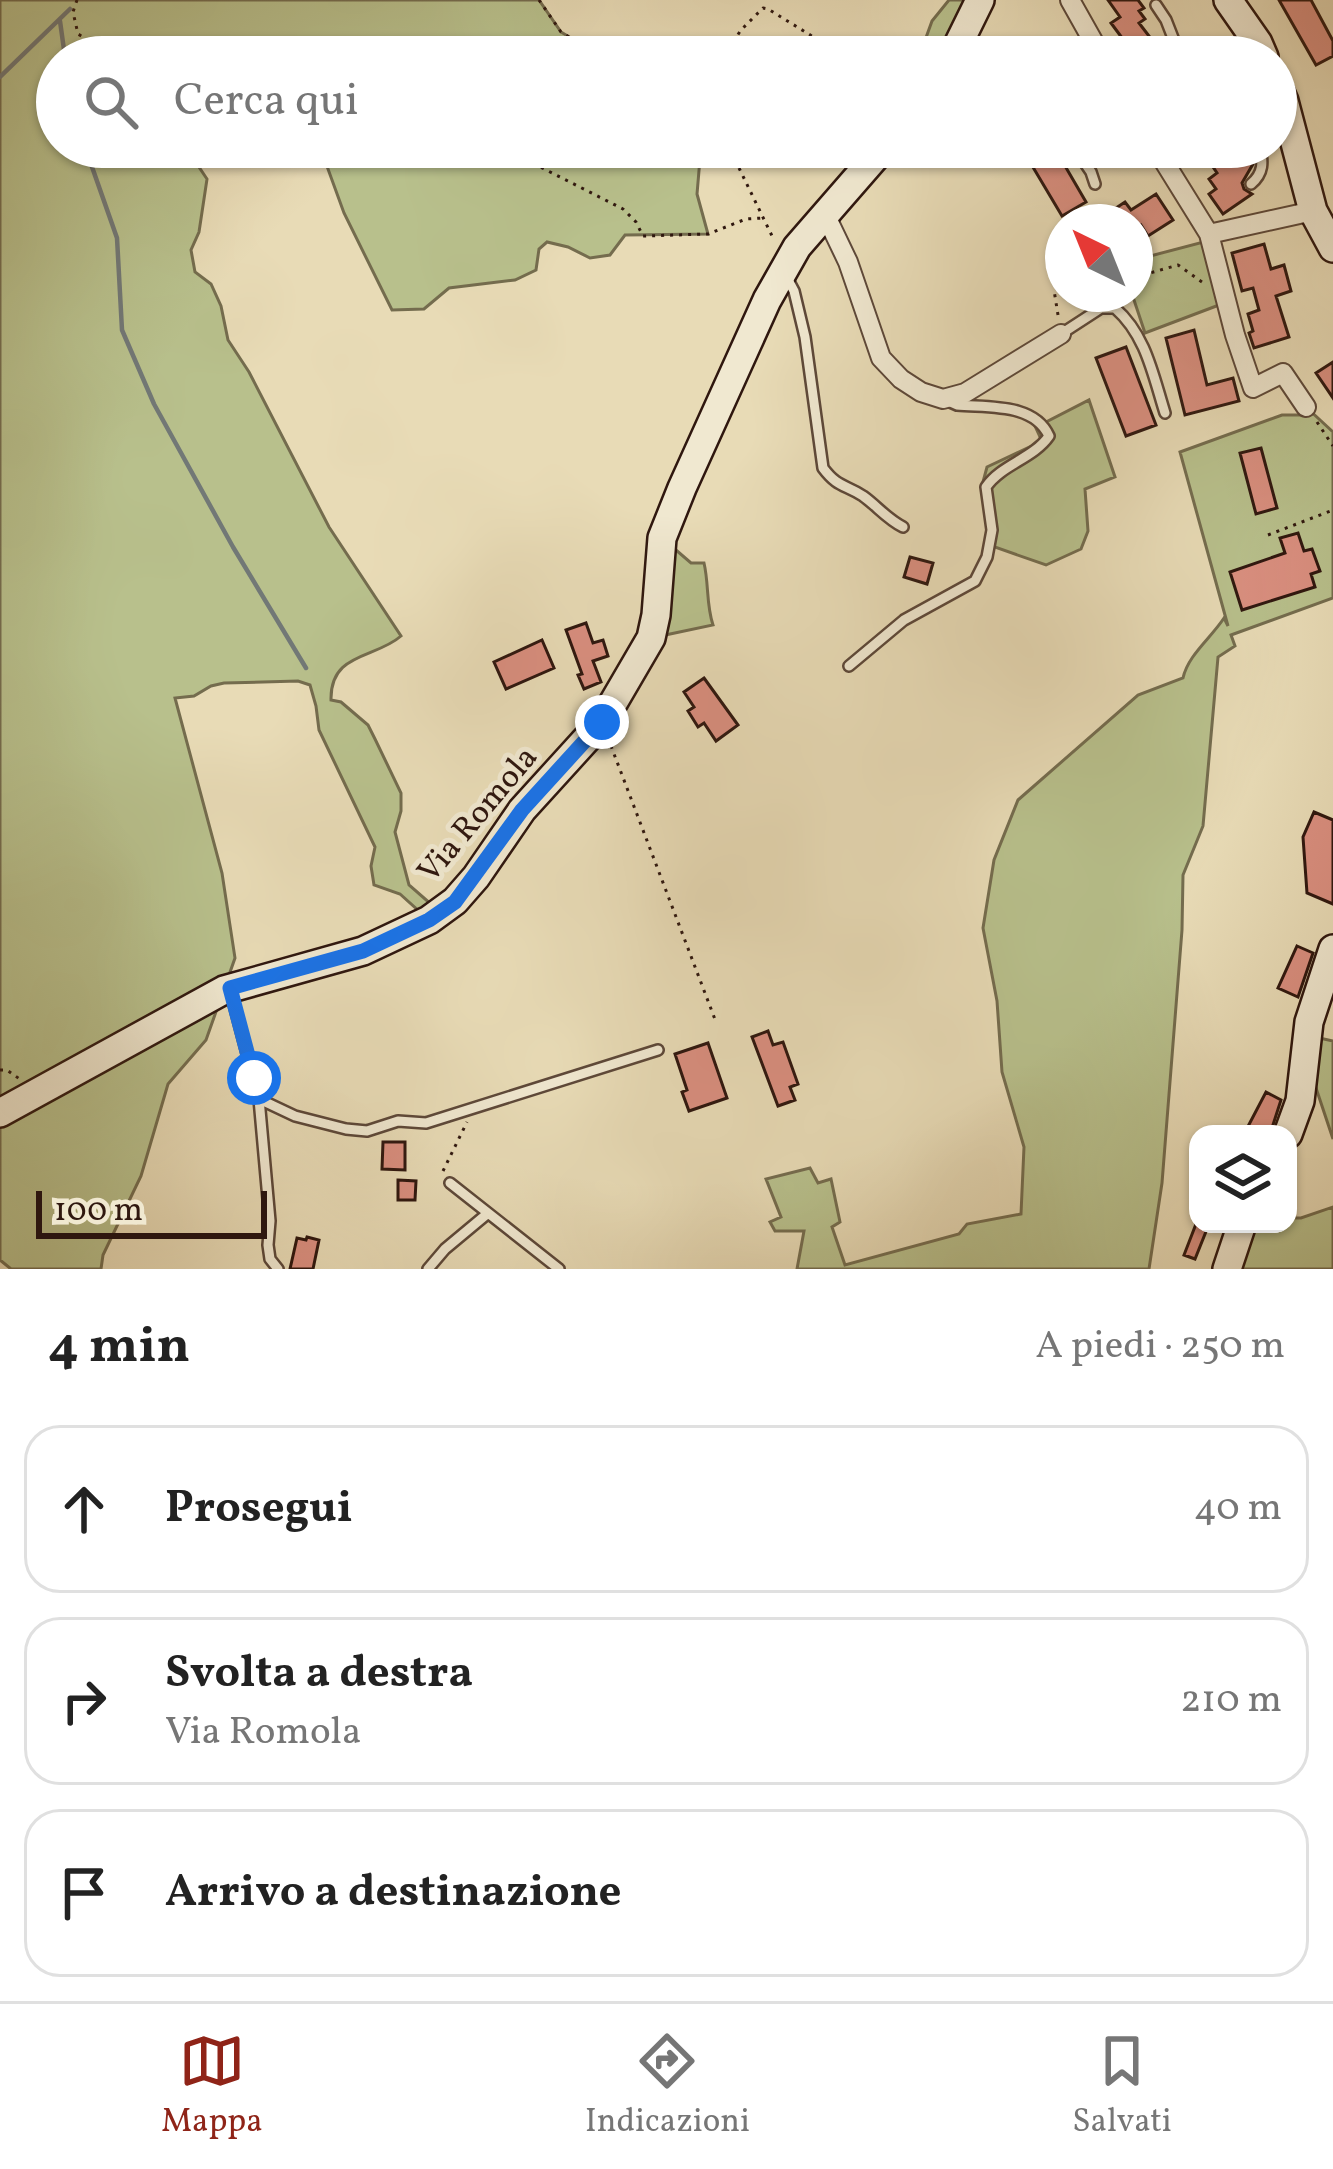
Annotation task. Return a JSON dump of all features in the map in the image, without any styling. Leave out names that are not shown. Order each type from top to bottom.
[{"type":"street","points":[[962,36],[980,0]]},
{"type":"street","points":[[1070,0],[1090,36]]},
{"type":"street","points":[[1228,0],[1253,36]]},
{"type":"street","points":[[1297,150],[1313,211],[1333,248]]},
{"type":"street","name":"Via Romola","points":[[0,1113],[213,995],[363,951],[429,920],[455,902],[522,810],[602,722],[651,638],[662,538],[758,320],[786,266],[866,168]]},
{"type":"street","points":[[1168,168],[1209,234],[1253,388],[1283,373],[1306,407]]},
{"type":"street","points":[[1209,234],[1313,211]]},
{"type":"street","points":[[825,214],[848,262],[881,358],[921,392],[944,399],[965,393],[1061,334]]},
{"type":"street","points":[[1291,1125],[1300,1101],[1309,1022],[1333,949]]},
{"type":"street","points":[[1227,1269],[1239,1233]]},
{"type":"lane","points":[[1156,5],[1172,36]]},
{"type":"lane","points":[[1088,168],[1096,184]]},
{"type":"lane","points":[[1250,184],[1262,168]]},
{"type":"lane","points":[[786,266],[806,338],[823,468],[834,483],[861,494],[903,527]]},
{"type":"lane","points":[[1061,334],[1101,308],[1115,308],[1142,341],[1165,413]]},
{"type":"lane","points":[[849,666],[904,620],[975,580],[987,557],[992,530],[986,487],[994,475],[1042,447],[1049,436],[1043,423],[1029,413],[957,405],[944,399]]},
{"type":"lane","points":[[230,988],[259,1099],[268,1245],[278,1269]]},
{"type":"lane","points":[[259,1099],[346,1129],[368,1131],[398,1121],[426,1124],[658,1050]]},
{"type":"lane","points":[[450,1183],[559,1269]]},
{"type":"lane","points":[[428,1269],[487,1214]]},
{"type":"path","points":[[77,0],[73,12],[81,36]]},
{"type":"path","points":[[539,0],[568,36]]},
{"type":"path","points":[[738,36],[763,8],[811,36]]},
{"type":"path","points":[[542,168],[623,209],[643,236],[708,234],[746,219],[763,218]]},
{"type":"path","points":[[739,168],[786,266]]},
{"type":"path","points":[[1153,272],[1178,265],[1199,281],[1222,284]]},
{"type":"path","points":[[1058,312],[1061,334]]},
{"type":"path","points":[[1306,407],[1333,446]]},
{"type":"path","points":[[1268,535],[1333,510]]},
{"type":"path","points":[[602,722],[716,1022]]},
{"type":"path","points":[[450,1183],[442,1169],[470,1112]]},
{"type":"green space","points":[[0,0],[539,0],[568,36],[36,36],[36,168],[200,168],[207,179],[199,232],[191,250],[195,272],[211,284],[228,340],[329,527],[401,636],[346,665],[333,684],[331,700],[341,702],[368,725],[401,793],[395,832],[409,885],[440,912],[429,920],[400,894],[374,885],[375,847],[319,730],[310,685],[298,681],[224,683],[194,696],[175,698],[222,873],[235,958],[206,1040],[168,1084],[141,1176],[103,1255],[101,1269],[11,1269],[0,1260]]},
{"type":"green space","points":[[949,0],[977,0],[961,36],[927,36]]},
{"type":"green space","points":[[328,168],[699,168],[697,194],[708,234],[625,235],[610,255],[590,258],[547,242],[539,249],[536,270],[515,280],[449,288],[424,309],[392,310],[344,213]]},
{"type":"green space","points":[[1211,240],[1227,302],[1145,333],[1138,312],[1153,312],[1153,255]]},
{"type":"green space","points":[[1089,400],[1115,477],[1085,489],[1088,531],[1081,549],[1046,565],[989,545],[983,482],[987,467],[1042,441],[1029,413],[1044,423]]},
{"type":"green space","points":[[1306,407],[1333,432],[1333,598],[1231,635],[1235,646],[1218,657],[1203,826],[1183,875],[1162,1183],[1149,1269],[797,1269],[804,1231],[775,1231],[770,1222],[781,1217],[766,1179],[810,1168],[818,1183],[831,1179],[840,1222],[832,1227],[845,1265],[959,1234],[967,1224],[1021,1214],[1024,1147],[1002,1072],[997,1001],[983,928],[994,860],[1018,800],[1138,695],[1183,678],[1195,654],[1224,618],[1228,626],[1180,452],[1282,415],[1309,415]]},
{"type":"green space","points":[[662,538],[691,563],[704,563],[713,625],[651,638]]},
{"type":"green space","points":[[1315,1037],[1333,1041],[1333,1139],[1312,1076]]},
{"type":"green space","points":[[1333,1207],[1333,1269],[1227,1269],[1239,1233],[1297,1233],[1297,1218]]},
{"type":"building","points":[[1108,0],[1138,0],[1145,19],[1139,23],[1149,36],[1121,36],[1111,23],[1120,17]]},
{"type":"building","points":[[1279,0],[1311,0],[1333,41],[1333,56],[1316,65]]},
{"type":"building","points":[[1033,168],[1066,168],[1086,202],[1055,204]]},
{"type":"building","points":[[1214,168],[1251,168],[1242,183],[1252,194],[1223,214],[1209,194],[1216,189],[1209,179],[1217,173]]},
{"type":"building","points":[[1156,194],[1173,220],[1153,233],[1153,204],[1140,204]]},
{"type":"building","points":[[1264,244],[1271,269],[1284,265],[1291,291],[1276,296],[1289,337],[1254,348],[1248,314],[1259,310],[1253,288],[1242,291],[1232,253]]},
{"type":"building","points":[[1194,330],[1207,385],[1233,378],[1239,401],[1185,415],[1166,338]]},
{"type":"building","points":[[1126,347],[1156,425],[1126,436],[1096,358]]},
{"type":"building","points":[[1333,362],[1333,398],[1316,373]]},
{"type":"building","points":[[1261,448],[1277,508],[1256,514],[1240,453]]},
{"type":"building","points":[[1298,533],[1304,551],[1312,549],[1320,571],[1311,574],[1315,587],[1242,610],[1230,572],[1285,553],[1280,538]]},
{"type":"building","points":[[910,557],[933,563],[927,584],[904,577]]},
{"type":"building","points":[[586,623],[593,643],[603,640],[608,656],[593,661],[601,682],[584,689],[566,630]]},
{"type":"building","points":[[542,640],[554,668],[506,689],[494,662]]},
{"type":"building","points":[[704,678],[738,725],[716,741],[704,723],[698,727],[688,711],[694,707],[684,692]]},
{"type":"building","points":[[1314,812],[1333,820],[1333,904],[1307,893],[1303,837]]},
{"type":"building","points":[[1297,946],[1313,953],[1298,997],[1278,988]]},
{"type":"building","points":[[768,1031],[773,1045],[783,1042],[798,1084],[790,1087],[795,1100],[778,1106],[752,1037]]},
{"type":"building","points":[[708,1043],[727,1098],[689,1111],[675,1054]]},
{"type":"building","points":[[1266,1092],[1281,1100],[1273,1125],[1249,1125]]},
{"type":"building","points":[[383,1142],[405,1142],[405,1170],[382,1169]]},
{"type":"building","points":[[398,1180],[416,1181],[415,1200],[398,1200]]},
{"type":"building","points":[[1193,1233],[1205,1233],[1195,1259],[1184,1255]]},
{"type":"building","points":[[297,1238],[319,1240],[313,1269],[290,1269]]},
{"type":"waterway","points":[[42,36],[70,9]]},
{"type":"waterway","points":[[60,21],[62,36]]},
{"type":"waterway","points":[[0,77],[36,42]]},
{"type":"waterway","points":[[92,168],[117,238],[122,330],[154,404],[306,668]]},
{"type":"route","points":[[254,1078],[230,988],[363,951],[429,920],[455,902],[522,810],[602,722]]}]
